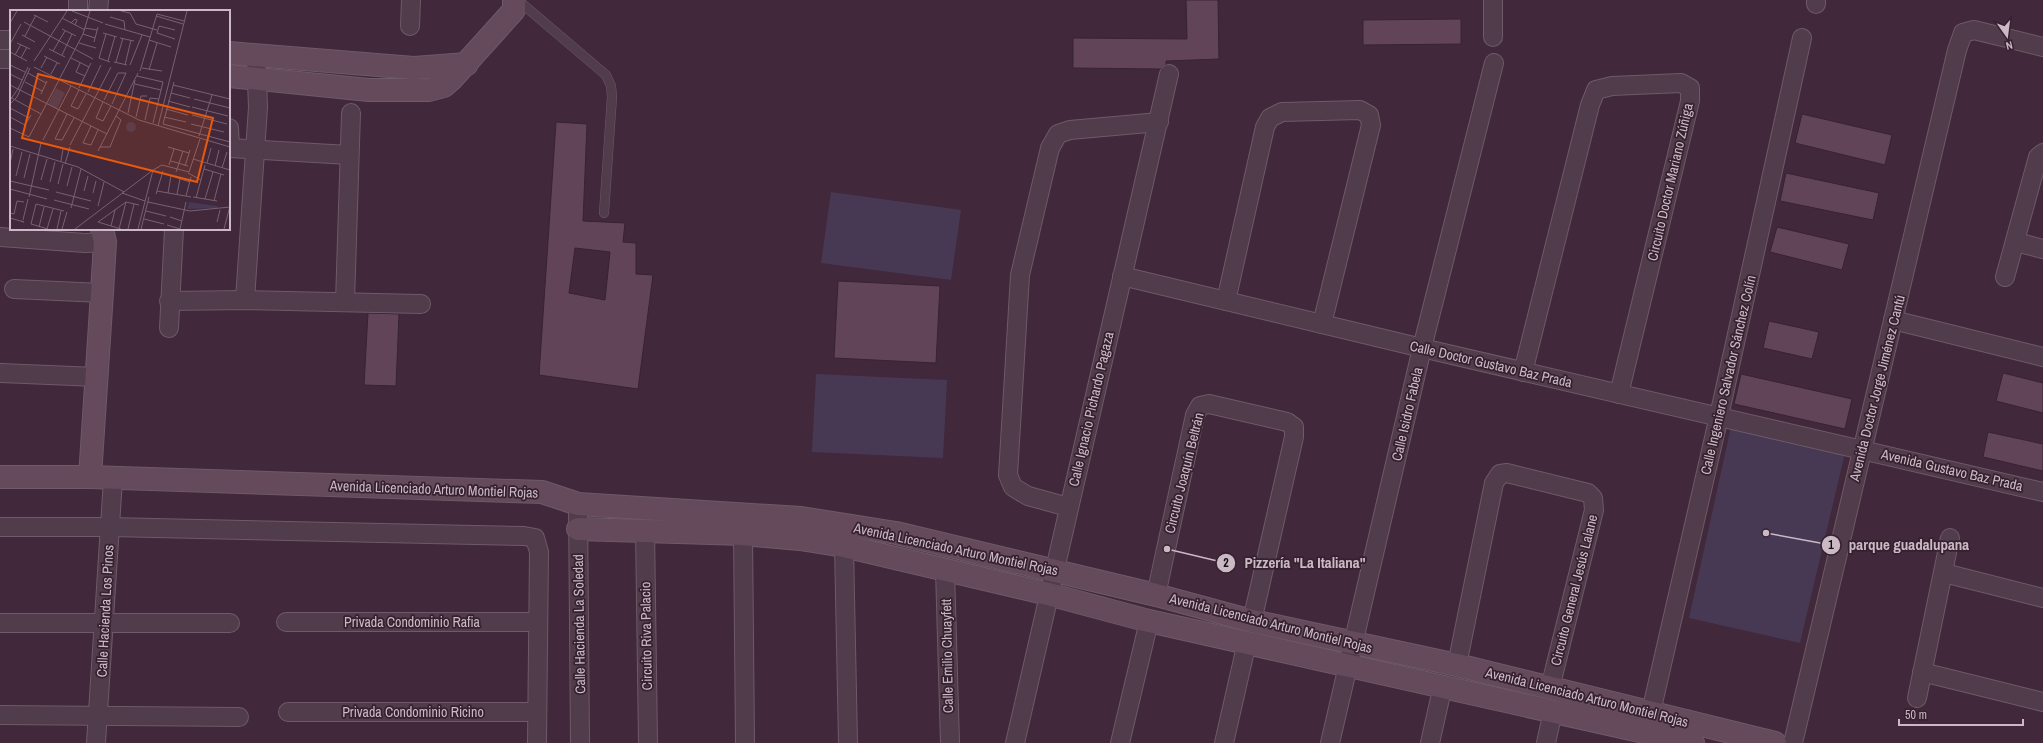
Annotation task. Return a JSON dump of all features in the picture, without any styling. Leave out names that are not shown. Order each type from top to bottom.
[{"type":"main road","points":[[230,76],[368,90],[430,90],[444,86],[467,64],[517,3]]},
{"type":"main road","points":[[230,53],[414,68],[467,64]]},
{"type":"main road","points":[[90,477],[105,233]]},
{"type":"main road","name":"Avenida Licenciado Arturo Montiel Rojas","points":[[0,477],[90,477],[113,479],[542,492],[578,504],[801,518],[896,533],[1156,595],[1252,621],[1353,644],[1457,665],[1775,743]]},
{"type":"main road","name":"Avenida Licenciado Arturo Montiel Rojas","points":[[578,529],[744,534],[800,539],[844,546],[1048,594],[1149,621],[1443,685],[1693,743]]},
{"type":"street","points":[[98,10],[99,0]]},
{"type":"street","points":[[410,26],[411,0]]},
{"type":"street","points":[[1493,0],[1493,37]]},
{"type":"street","name":"Avenida Doctor Jorge Jiménez Cantú","points":[[1793,743],[1861,448],[1957,50],[1964,33],[1974,30],[2043,47]]},
{"type":"street","name":"Calle Ingeniero Salvador Sánchez Colín","points":[[1651,712],[1719,416],[1802,38]]},
{"type":"street","points":[[245,300],[256,149],[258,79],[256,56]]},
{"type":"street","name":"Calle Isidro Fabela","points":[[1330,743],[1350,665],[1353,644],[1422,348],[1494,63]]},
{"type":"street","name":"Calle Ignacio Pichardo Pagaza","points":[[1015,743],[1068,507],[1169,74]]},
{"type":"street","name":"Circuito Doctor Mariano Zúñiga","points":[[1523,372],[1590,105],[1596,90],[1612,86],[1681,83],[1690,88],[1690,101],[1619,394]]},
{"type":"street","points":[[1226,301],[1265,127],[1270,118],[1282,112],[1360,110],[1369,115],[1371,125],[1322,324]]},
{"type":"street","points":[[345,302],[351,113]]},
{"type":"street","points":[[1068,507],[1028,496],[1013,487],[1008,475],[1020,275],[1048,156],[1058,134],[1070,130],[1159,122]]},
{"type":"street","points":[[230,148],[349,155]]},
{"type":"street","points":[[2005,277],[2016,242],[2038,157],[2043,154]]},
{"type":"street","points":[[169,328],[169,301],[174,230]]},
{"type":"street","points":[[0,237],[85,243],[105,233]]},
{"type":"street","points":[[2016,242],[2043,249]]},
{"type":"street","name":"Calle Doctor Gustavo Baz Prada","points":[[1122,276],[1523,372],[1861,448]]},
{"type":"street","points":[[14,289],[102,293]]},
{"type":"street","points":[[169,301],[245,300],[421,304]]},
{"type":"street","points":[[1893,320],[2043,357]]},
{"type":"street","points":[[1,374],[97,377]]},
{"type":"street","name":"Circuito Joaquín Beltrán","points":[[1156,595],[1195,415],[1200,406],[1209,404],[1287,422],[1294,427],[1294,436],[1252,621]]},
{"type":"street","name":"Avenida Gustavo Baz Prada","points":[[1861,448],[2043,492]]},
{"type":"street","name":"Circuito General Jesús Lalane","points":[[1457,665],[1494,483],[1500,474],[1507,473],[1573,489],[1588,493],[1593,498],[1594,510],[1550,688]]},
{"type":"street","name":"Calle Hacienda Los Pinos","points":[[96,743],[105,622],[113,479]]},
{"type":"street","name":"Calle Hacienda La Soledad","points":[[578,504],[580,743]]},
{"type":"street","points":[[0,527],[110,527],[524,536],[535,538],[539,552],[537,622],[537,743]]},
{"type":"street","name":"Circuito Riva Palacio","points":[[645,530],[648,743]]},
{"type":"street","points":[[744,534],[745,743]]},
{"type":"street","points":[[1917,698],[1950,538]]},
{"type":"street","points":[[844,546],[848,743]]},
{"type":"street","name":"Calle Emilio Chuayfett","points":[[945,570],[950,743]]},
{"type":"street","points":[[1944,573],[2043,598]]},
{"type":"street","points":[[1120,743],[1149,621]]},
{"type":"street","name":"Privada Condominio Rafia","points":[[286,622],[537,622]]},
{"type":"street","points":[[0,623],[230,623]]},
{"type":"street","points":[[1224,743],[1247,642]]},
{"type":"street","points":[[1922,672],[2043,702]]},
{"type":"street","points":[[1430,743],[1443,685]]},
{"type":"street","points":[[1546,743],[1553,711]]},
{"type":"street","name":"Privada Condominio Ricino","points":[[288,712],[537,712]]},
{"type":"street","points":[[0,715],[239,716]]},
{"type":"lane","points":[[517,3],[606,75],[611,86],[612,97],[604,213]]},
{"type":"shaded area","points":[[831,192],[961,210],[951,280],[821,263]]},
{"type":"shaded area","points":[[816,374],[947,380],[943,458],[812,452]]},
{"type":"shaded area","points":[[1732,422],[1846,449],[1800,643],[1689,618]]},
{"type":"building","points":[[1186,0],[1218,0],[1219,59],[1166,61],[1166,64],[1160,69],[1073,68],[1073,38],[1187,39]]},
{"type":"building","points":[[1461,19],[1461,44],[1363,45],[1363,20]]},
{"type":"building","points":[[1802,114],[1892,135],[1885,165],[1795,143]]},
{"type":"building","points":[[556,122],[587,124],[583,221],[625,223],[623,242],[636,243],[636,274],[653,275],[638,389],[539,375]],"holes":[[[575,248],[610,252],[605,300],[569,293]]]},
{"type":"building","points":[[1786,173],[1879,193],[1873,220],[1780,201]]},
{"type":"building","points":[[1777,227],[1849,244],[1842,270],[1770,252]]},
{"type":"building","points":[[838,281],[940,286],[936,363],[834,358]]},
{"type":"building","points":[[368,313],[399,314],[396,386],[364,385]]},
{"type":"building","points":[[1769,321],[1819,332],[1812,359],[1763,348]]},
{"type":"building","points":[[2003,373],[2043,383],[2043,413],[1996,401]]},
{"type":"building","points":[[1741,374],[1852,399],[1845,429],[1734,404]]},
{"type":"building","points":[[1988,432],[2043,444],[2043,471],[1983,457]]},
{"type":"place","name":"parque guadalupana","points":[[1766,533]]},
{"type":"place","name":"Pizzería \"La Italiana\"","points":[[1167,549]]}]
